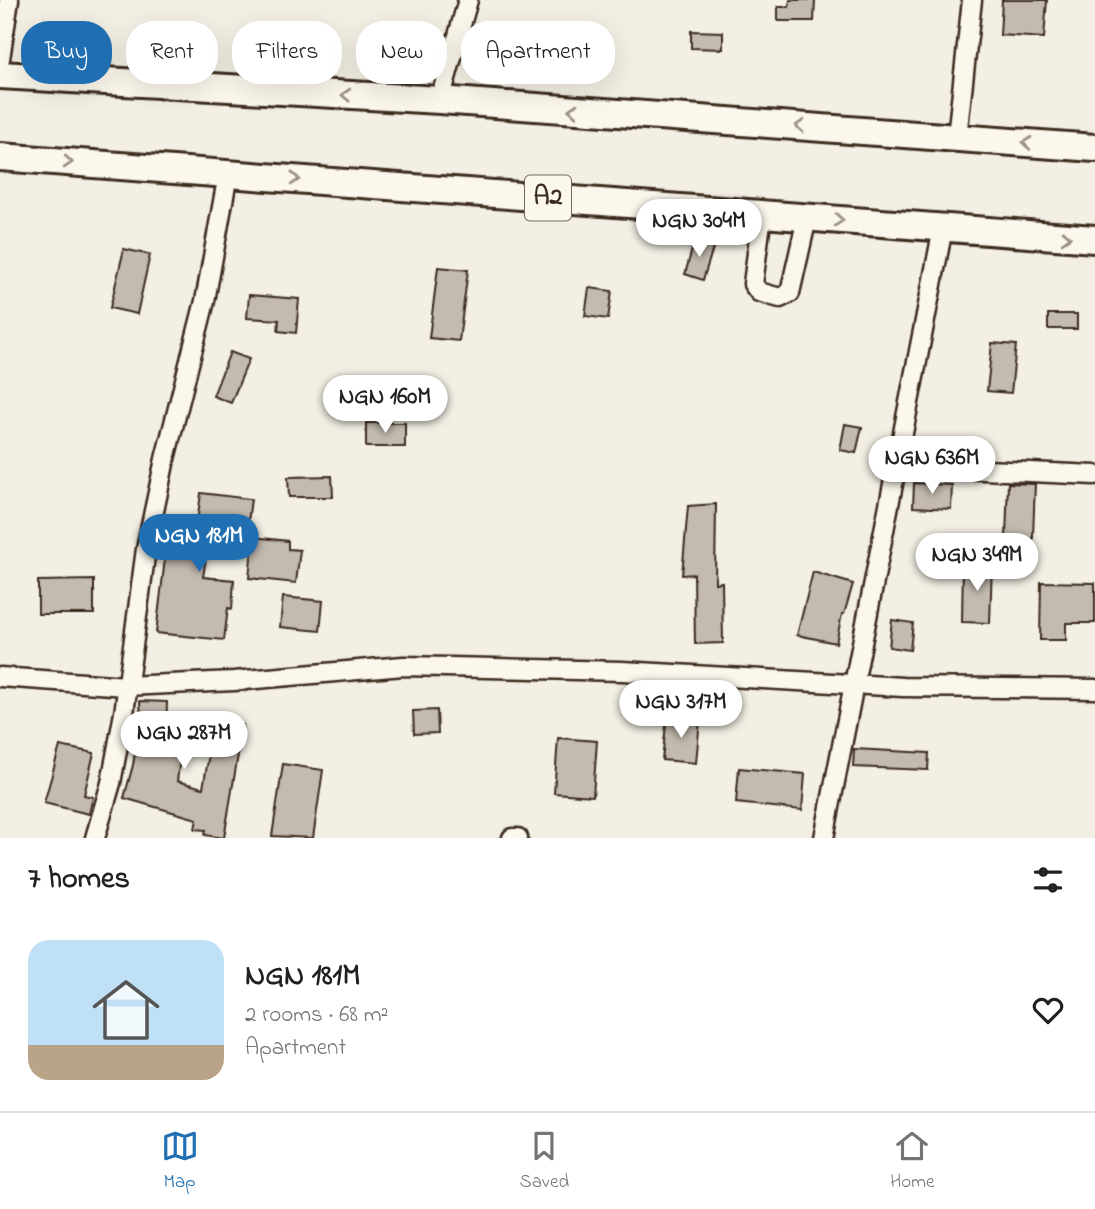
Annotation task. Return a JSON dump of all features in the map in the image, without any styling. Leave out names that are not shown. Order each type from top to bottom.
[{"type":"highway","points":[[0,75],[440,100],[1095,148]]},
{"type":"highway","name":"A2","points":[[0,157],[1095,239]]},
{"type":"street","points":[[0,59],[9,0]]},
{"type":"street","points":[[440,100],[468,0]]},
{"type":"street","points":[[957,137],[972,0]]},
{"type":"street","points":[[94,838],[111,783],[124,713],[146,549],[165,459],[205,301],[228,174]]},
{"type":"street","points":[[762,214],[753,284],[759,292],[780,298],[790,293],[807,218]]},
{"type":"street","points":[[824,838],[943,228]]},
{"type":"street","points":[[896,466],[1095,475]]},
{"type":"street","points":[[0,677],[126,685],[234,681],[403,666],[622,671],[979,689],[1095,689]]},
{"type":"building","points":[[790,0],[815,0],[814,21],[778,21],[778,7],[789,7]]},
{"type":"building","points":[[1002,0],[1047,0],[1044,38],[1000,35]]},
{"type":"building","points":[[691,31],[723,32],[723,49],[691,48]]},
{"type":"building","points":[[695,239],[714,245],[703,280],[685,274]]},
{"type":"building","points":[[124,249],[150,255],[137,314],[110,308]]},
{"type":"building","points":[[438,267],[468,270],[459,341],[429,338]]},
{"type":"building","points":[[589,288],[612,291],[608,319],[585,316]]},
{"type":"building","points":[[249,295],[299,299],[296,333],[278,331],[279,320],[247,318]]},
{"type":"building","points":[[1048,314],[1077,314],[1077,329],[1048,329]]},
{"type":"building","points":[[992,343],[1016,345],[1011,393],[987,391]]},
{"type":"building","points":[[230,352],[249,359],[231,403],[213,396]]},
{"type":"building","points":[[366,423],[405,423],[405,447],[366,447]]},
{"type":"building","points":[[845,424],[862,427],[856,453],[840,450]]},
{"type":"building","points":[[332,476],[333,497],[289,497],[288,477]]},
{"type":"building","points":[[914,483],[952,485],[951,509],[913,507]]},
{"type":"building","points":[[1008,483],[1035,484],[1032,562],[1005,562]]},
{"type":"building","points":[[201,493],[251,499],[247,530],[211,526],[203,577],[234,580],[232,609],[228,608],[224,640],[156,633],[168,534],[195,538]]},
{"type":"building","points":[[716,504],[715,583],[722,582],[723,643],[695,644],[694,574],[682,575],[688,506]]},
{"type":"building","points":[[253,537],[288,541],[288,549],[300,550],[296,583],[249,578]]},
{"type":"building","points":[[963,563],[992,564],[990,623],[962,622]]},
{"type":"building","points":[[813,572],[853,584],[842,614],[836,643],[797,635]]},
{"type":"building","points":[[94,580],[94,614],[38,614],[38,581]]},
{"type":"building","points":[[1041,582],[1095,583],[1095,623],[1066,623],[1066,640],[1040,640]]},
{"type":"building","points":[[283,597],[323,601],[320,631],[280,627]]},
{"type":"building","points":[[892,620],[913,623],[910,650],[889,647]]},
{"type":"building","points":[[140,701],[167,702],[166,736],[183,738],[177,781],[203,788],[215,721],[243,725],[224,838],[205,835],[206,830],[195,829],[197,819],[124,798],[141,717]]},
{"type":"building","points":[[437,710],[438,733],[414,734],[413,711]]},
{"type":"building","points":[[667,716],[700,719],[696,763],[662,760]]},
{"type":"building","points":[[558,738],[597,741],[593,796],[554,793]]},
{"type":"building","points":[[60,746],[94,753],[84,795],[93,797],[89,814],[44,803]]},
{"type":"building","points":[[854,749],[929,753],[928,770],[853,767]]},
{"type":"building","points":[[283,764],[323,770],[313,838],[272,836]]},
{"type":"building","points":[[739,768],[805,774],[802,810],[736,803]]}]
